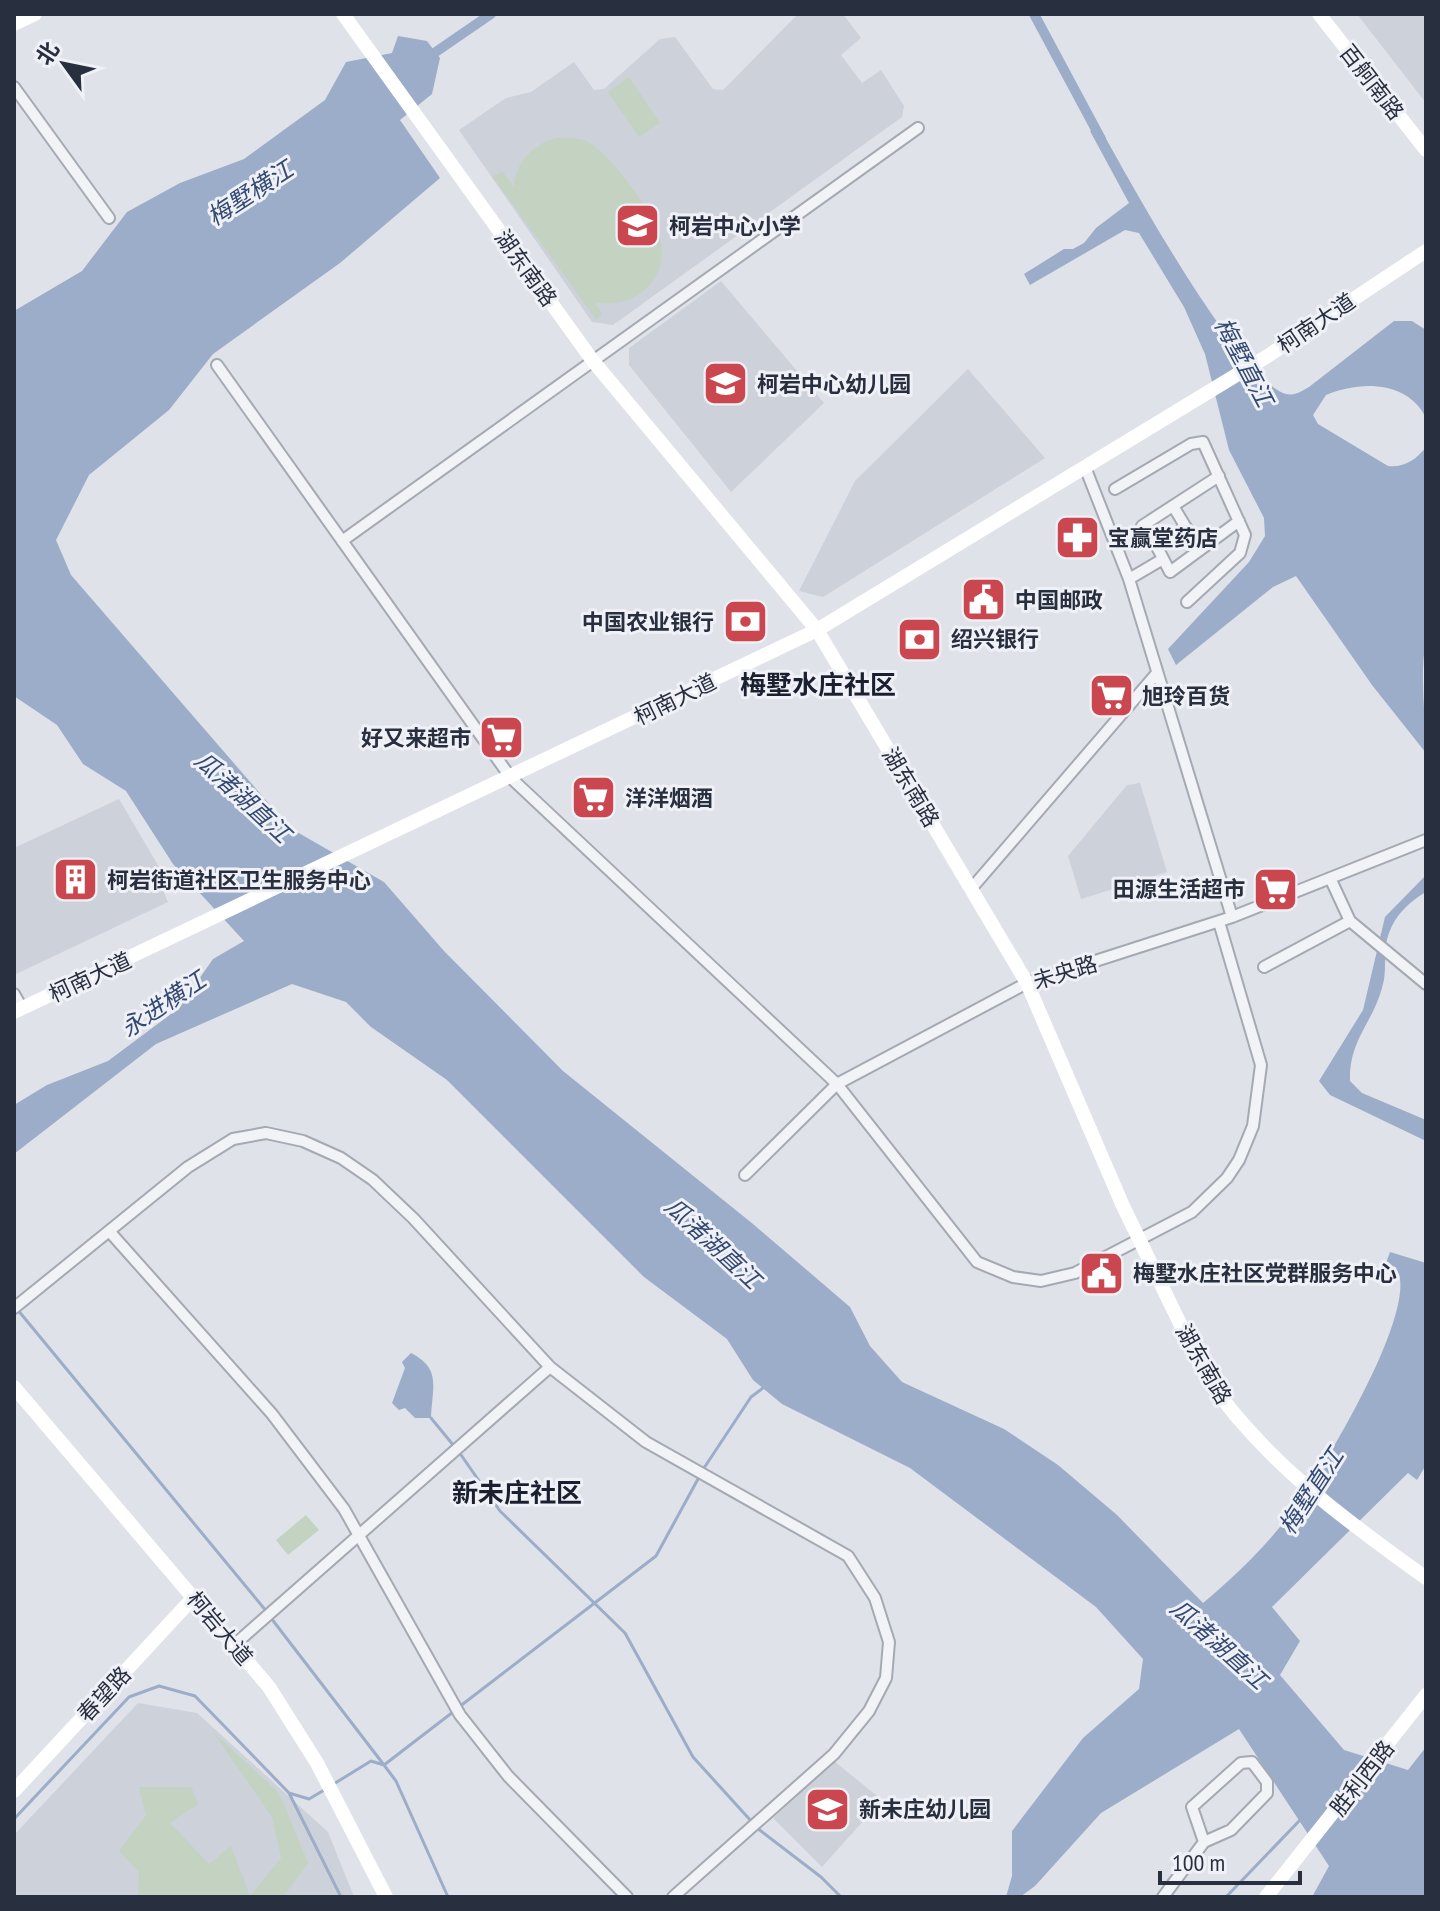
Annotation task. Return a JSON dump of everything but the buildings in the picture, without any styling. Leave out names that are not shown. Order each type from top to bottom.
[{"type":"street","points":[[14,24],[35,14]]},
{"type":"street","name":"湖东南路","points":[[343,14],[593,361],[817,630],[1027,983],[1140,1240],[1205,1375],[1259,1444],[1300,1483],[1426,1578]]},
{"type":"street","name":"百舸南路","points":[[1319,14],[1426,150]]},
{"type":"street","points":[[14,87],[109,218]]},
{"type":"street","points":[[342,541],[918,128]]},
{"type":"street","name":"柯南大道","points":[[18,1010],[399,832],[817,630],[1266,357],[1426,251]]},
{"type":"street","points":[[217,365],[511,778],[837,1084],[977,1262],[1013,1277],[1041,1281],[1075,1273],[1192,1212],[1215,1191],[1239,1160],[1253,1126],[1261,1065],[1219,922]]},
{"type":"street","points":[[1115,489],[1191,444],[1203,442],[1245,535],[1240,553],[1187,602]]},
{"type":"street","points":[[1085,467],[1129,579],[1232,917]]},
{"type":"street","points":[[1142,526],[1219,476]]},
{"type":"street","points":[[1173,506],[1199,549]]},
{"type":"street","points":[[1186,527],[1157,547],[1170,572],[1239,521]]},
{"type":"street","points":[[1129,579],[1163,559]]},
{"type":"street","points":[[971,889],[1157,673]]},
{"type":"street","name":"未央路","points":[[745,1175],[837,1084],[1027,983],[1219,922],[1426,840]]},
{"type":"street","points":[[1331,880],[1350,921],[1426,984]]},
{"type":"street","points":[[1264,967],[1350,921]]},
{"type":"street","points":[[14,994],[18,1010]]},
{"type":"street","points":[[17,1305],[188,1167],[233,1139],[266,1133],[303,1141],[341,1158],[373,1180],[413,1218],[550,1367],[646,1442],[848,1556],[875,1598],[889,1642],[886,1678],[869,1711],[834,1754],[673,1897]]},
{"type":"street","points":[[109,1231],[272,1414],[344,1509],[460,1715],[508,1776],[627,1897]]},
{"type":"street","points":[[234,1645],[550,1367]]},
{"type":"street","name":"柯岩大道","points":[[14,1387],[269,1687],[317,1763],[386,1897]]},
{"type":"street","name":"春望路","points":[[14,1791],[194,1597]]},
{"type":"street","name":"胜利西路","points":[[1266,1897],[1423,1699]]},
{"type":"street","points":[[1163,1897],[1204,1842],[1231,1830],[1267,1793],[1267,1782],[1252,1762],[1241,1763],[1192,1807],[1204,1842]]},
{"type":"shaded area","name":"柯岩中心小学","points":[[798,14],[843,14],[861,38],[841,55],[862,83],[881,70],[904,106],[902,117],[613,325],[592,322],[459,130],[506,98],[531,92],[574,62],[594,90],[604,89],[660,39],[675,37],[713,89],[723,90]]},
{"type":"shaded area","points":[[1357,14],[1426,14],[1426,103]]},
{"type":"shaded area","name":"柯岩中心幼儿园","points":[[721,281],[824,403],[731,492],[629,365],[629,348]]},
{"type":"shaded area","points":[[968,369],[1045,458],[823,597],[799,591],[855,481]]},
{"type":"shaded area","points":[[1140,783],[1167,872],[1081,899],[1068,856],[1127,785]]},
{"type":"shaded area","points":[[119,799],[172,889],[164,893],[168,902],[14,975],[14,848]]},
{"type":"shaded area","points":[[138,1703],[197,1713],[328,1832],[354,1897],[14,1897],[14,1835]]},
{"type":"shaded area","name":"新未庄幼儿园","points":[[834,1761],[882,1800],[822,1867],[773,1818]]},
{"type":"green space","points":[[629,77],[660,123],[639,137],[608,92]]},
{"type":"green space","points":[[556,138],[575,138],[596,147],[640,199],[660,238],[660,267],[654,279],[646,289],[623,302],[595,302],[602,315],[596,319],[493,177],[502,171],[514,187],[518,170],[527,156],[540,145]]},
{"type":"green space","points":[[306,1515],[319,1530],[288,1555],[276,1540]]},
{"type":"green space","points":[[213,1732],[279,1793],[308,1863],[283,1897],[138,1897],[139,1872],[119,1851],[146,1815],[139,1787],[191,1787],[198,1804],[170,1823],[209,1864],[231,1846],[250,1896],[281,1858],[272,1817]]},
{"type":"water","name":"瓜渚湖直江","points":[[398,36],[427,41],[440,58],[432,94],[400,120],[440,178],[340,263],[213,354],[169,410],[89,475],[56,540],[71,575],[290,828],[384,882],[444,951],[563,1071],[753,1224],[850,1307],[870,1346],[902,1382],[1004,1429],[1058,1465],[1117,1515],[1203,1603],[1247,1563],[1288,1517],[1320,1469],[1360,1398],[1392,1326],[1400,1296],[1399,1274],[1386,1263],[1390,1252],[1426,1263],[1426,1465],[1417,1480],[1408,1473],[1272,1607],[1300,1641],[1280,1675],[1344,1750],[1408,1770],[1426,1747],[1426,1897],[1312,1897],[1329,1866],[1239,1729],[1101,1813],[1035,1886],[1020,1897],[1006,1897],[1012,1876],[1012,1831],[1083,1738],[1139,1689],[1143,1659],[1096,1607],[910,1468],[782,1404],[753,1380],[727,1339],[644,1277],[447,1080],[371,1027],[346,1002],[292,984],[156,1044],[14,1154],[14,1105],[47,1085],[108,1061],[179,1008],[213,959],[244,941],[173,864],[126,791],[83,764],[57,725],[14,696],[14,311],[82,271],[127,212],[180,183],[244,159],[325,100],[346,62],[392,53]]},
{"type":"water","points":[[1099,126],[1157,229],[1213,317],[1266,381],[1286,394],[1295,394],[1309,387],[1394,321],[1412,321],[1426,330],[1426,418],[1407,396],[1395,390],[1368,386],[1326,395],[1313,415],[1318,424],[1388,466],[1410,462],[1426,447],[1426,641],[1423,683],[1426,753],[1372,685],[1296,576],[1273,587],[1176,665],[1168,649],[1249,562],[1265,536],[1264,518],[1229,450],[1205,354],[1184,307],[1139,233],[1125,230],[1030,285],[1024,274],[1064,249],[1073,249],[1084,243],[1096,228],[1129,203],[1090,131]]},
{"type":"water","points":[[1426,875],[1426,892],[1404,909],[1389,933],[1382,988],[1353,1054],[1350,1081],[1362,1093],[1426,1120],[1426,1141],[1330,1095],[1319,1081],[1363,1010],[1385,917]]},
{"type":"water","points":[[411,1353],[421,1359],[431,1372],[431,1418],[415,1418],[405,1408],[399,1410],[392,1403],[405,1368],[402,1362]]},
{"type":"waterway","name":"梅墅横江","points":[[427,58],[491,14]]},
{"type":"waterway","name":"梅墅直江","points":[[1034,14],[1101,139]]},
{"type":"waterway","points":[[17,1309],[267,1612]]},
{"type":"waterway","points":[[459,1707],[656,1556],[704,1468],[751,1397],[763,1388]]},
{"type":"waterway","points":[[431,1418],[454,1446]]},
{"type":"waterway","points":[[459,1452],[500,1511],[625,1633],[693,1757],[752,1822]]},
{"type":"waterway","points":[[271,1618],[384,1765],[453,1712]]},
{"type":"waterway","points":[[14,1819],[129,1697],[159,1686],[195,1696],[289,1793],[309,1799],[326,1789]]},
{"type":"waterway","points":[[332,1785],[371,1761],[384,1765],[396,1781],[448,1897]]},
{"type":"waterway","points":[[289,1793],[341,1897]]},
{"type":"waterway","points":[[1226,1897],[1301,1819]]},
{"type":"waterway","points":[[757,1828],[821,1877],[841,1897]]},
{"type":"place","name":"柯岩中心小学","points":[[638,226]]},
{"type":"place","name":"柯岩中心幼儿园","points":[[726,384]]},
{"type":"place","name":"宝赢堂药店","points":[[1077,538]]},
{"type":"place","name":"中国邮政","points":[[984,600]]},
{"type":"place","name":"中国农业银行","points":[[745,622]]},
{"type":"place","name":"绍兴银行","points":[[920,639]]},
{"type":"place","name":"旭玲百货","points":[[1111,696]]},
{"type":"place","name":"好又来超市","points":[[502,738]]},
{"type":"place","name":"洋洋烟酒","points":[[594,798]]},
{"type":"place","name":"柯岩街道社区卫生服务中心","points":[[76,880]]},
{"type":"place","name":"田源生活超市","points":[[1276,889]]},
{"type":"place","name":"梅墅水庄社区党群服务中心","points":[[1102,1273]]},
{"type":"place","name":"新未庄幼儿园","points":[[828,1809]]},
{"type":"district","name":"梅墅水庄社区","points":[[818,684]]},
{"type":"district","name":"新未庄社区","points":[[517,1492]]},
{"type":"water label","name":"永进横江","points":[[163,1004]]}]
